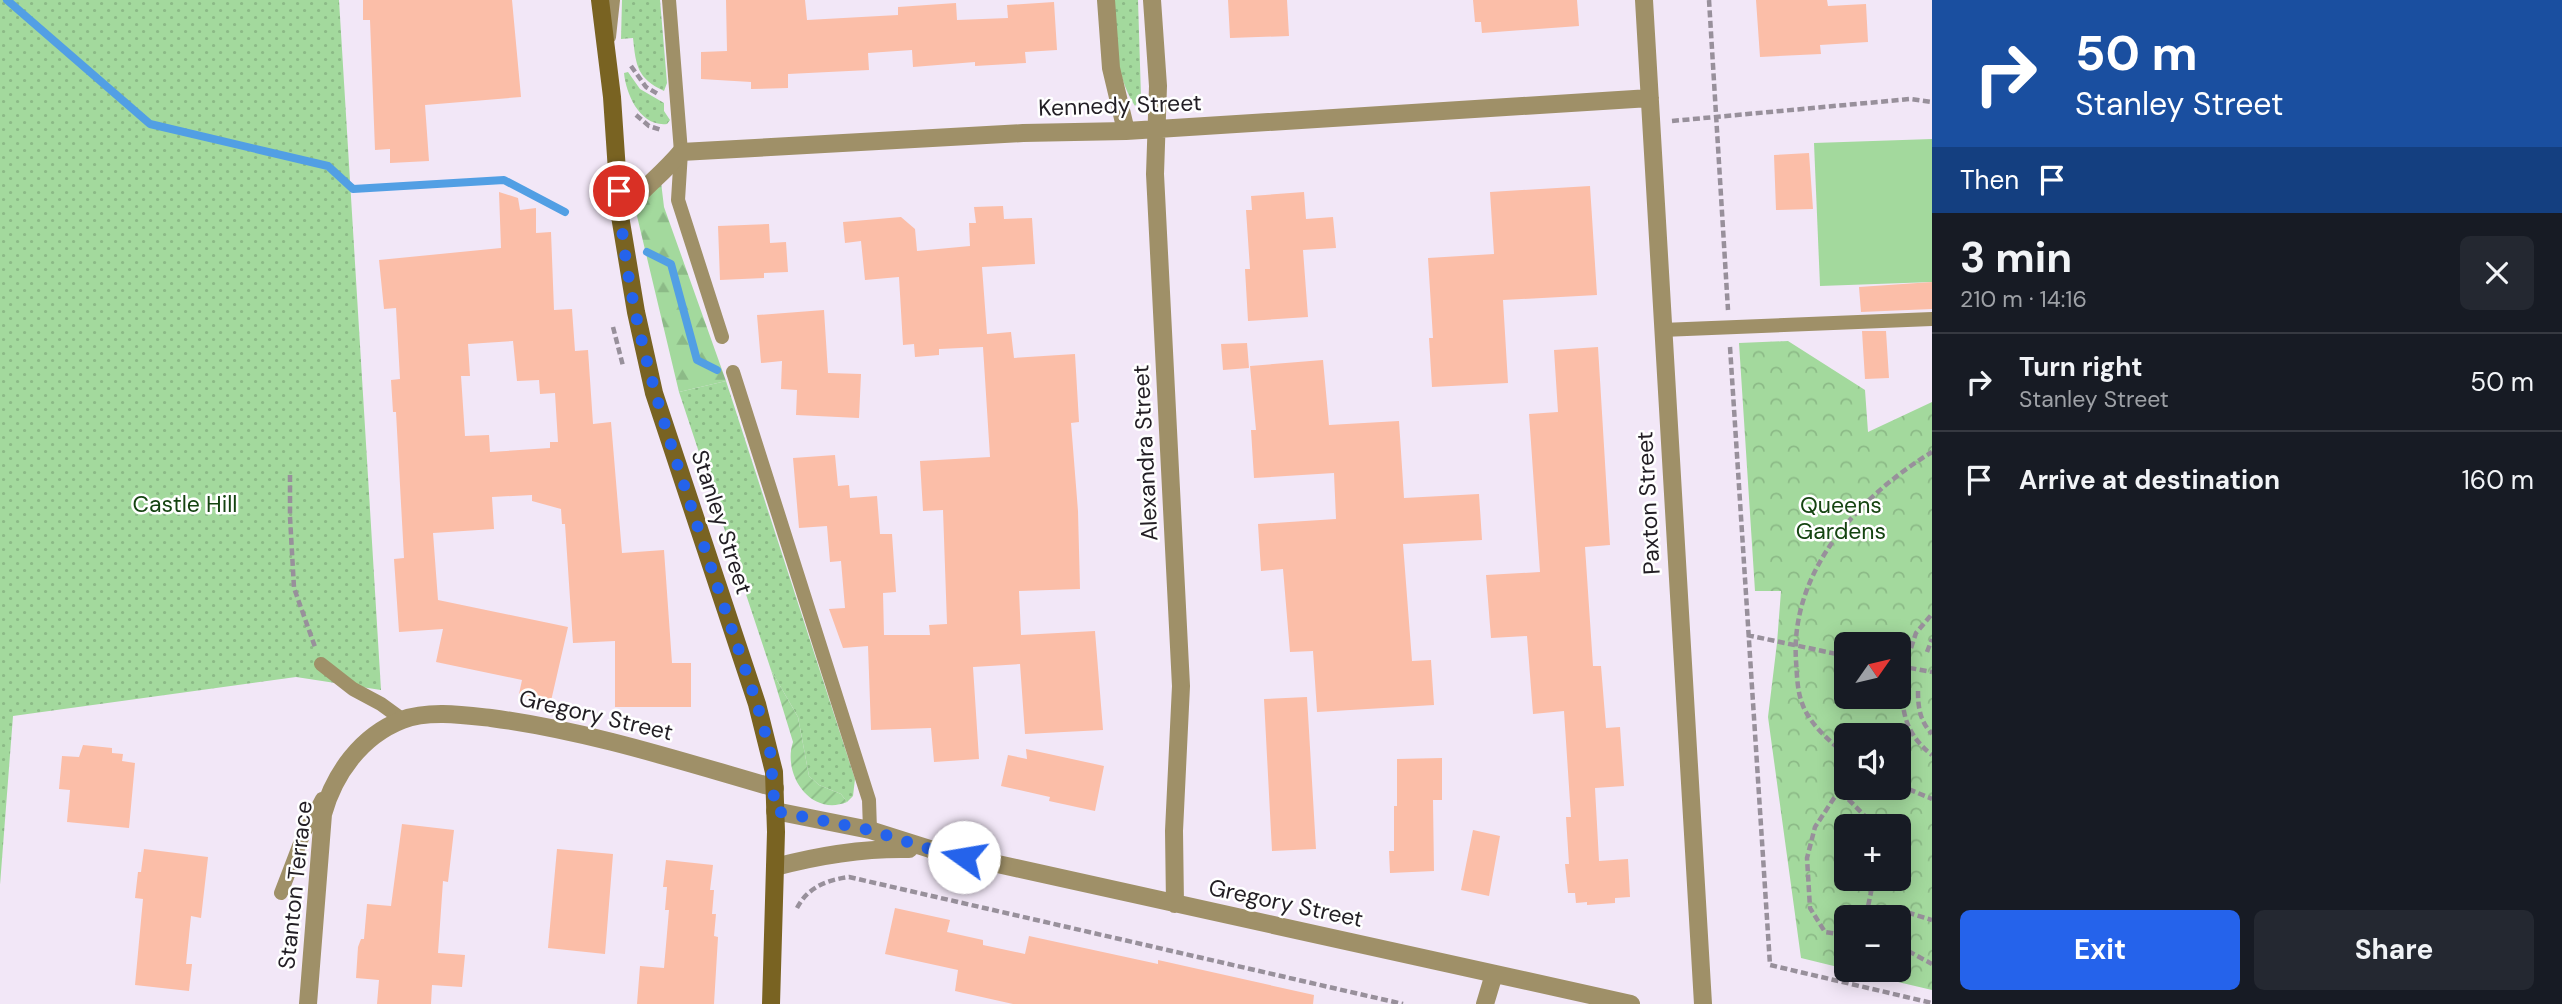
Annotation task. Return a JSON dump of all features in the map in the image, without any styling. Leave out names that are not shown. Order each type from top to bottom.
[{"type":"main road","name":"Stanley Street","points":[[600,0],[608,55],[620,216],[636,312],[654,393],[770,750],[775,788],[771,1004]]},
{"type":"street","points":[[1106,0],[1111,68],[1126,131]]},
{"type":"street","name":"Alexandra Street","points":[[1152,0],[1158,86],[1155,174],[1181,686],[1174,831],[1175,904]]},
{"type":"street","name":"Paxton Street","points":[[1644,0],[1703,1004]]},
{"type":"street","name":"Kennedy Street","points":[[680,143],[1126,131],[1650,98]]},
{"type":"street","points":[[620,216],[635,196],[670,165],[680,143]]},
{"type":"street","name":"Gregory Street","points":[[403,720],[422,716],[459,715],[528,723],[621,743],[775,788]]},
{"type":"street","name":"Stanton Terrace","points":[[308,1004],[323,814],[335,780],[353,756],[377,734],[403,720]]},
{"type":"street","name":"Gregory Street","points":[[775,811],[870,830],[930,849],[1631,1004]]},
{"type":"street","name":"Gregory Street","points":[[775,867],[818,855],[856,850],[930,849]]},
{"type":"street","points":[[1485,1004],[1494,974]]},
{"type":"lane","name":"Stanley Street","points":[[608,55],[613,0]]},
{"type":"lane","points":[[669,0],[680,143],[678,200],[722,337]]},
{"type":"lane","points":[[1662,330],[1932,319]]},
{"type":"lane","points":[[733,372],[869,800],[870,830]]},
{"type":"lane","points":[[321,664],[353,689],[403,720]]},
{"type":"lane","points":[[281,893],[304,833],[323,796],[335,780]]},
{"type":"path","points":[[1709,0],[1747,635],[1770,965],[1932,1003]]},
{"type":"path","points":[[608,55],[631,67],[646,87],[657,94],[676,98]]},
{"type":"path","points":[[610,80],[639,119],[680,143]]},
{"type":"path","points":[[1651,123],[1910,99],[1932,102]]},
{"type":"path","points":[[1834,743],[1815,725],[1802,704],[1795,647],[1801,608],[1813,572],[1843,527],[1876,493],[1906,468],[1932,452]]},
{"type":"path","points":[[290,475],[289,517],[294,588],[321,664]]},
{"type":"path","points":[[1911,648],[1916,633],[1932,614]]},
{"type":"path","points":[[1747,635],[1834,654]]},
{"type":"path","points":[[1927,652],[1932,639]]},
{"type":"path","points":[[1911,668],[1932,672]]},
{"type":"path","points":[[1918,691],[1922,720],[1932,734]]},
{"type":"path","points":[[1903,709],[1908,728],[1919,744],[1932,755]]},
{"type":"path","points":[[1911,790],[1932,799]]},
{"type":"path","points":[[1834,933],[1825,932],[1810,908],[1807,858],[1815,827],[1835,800]]},
{"type":"path","points":[[1849,800],[1863,814]]},
{"type":"path","points":[[813,889],[830,880],[849,877],[1404,1004]]},
{"type":"path","points":[[1911,913],[1932,920]]},
{"type":"path","points":[[1911,953],[1932,964]]},
{"type":"green space","name":"Castle Hill","points":[[0,0],[339,0],[381,690],[296,677],[13,716],[0,885]]},
{"type":"green space","points":[[622,0],[660,0],[667,83],[664,91],[643,76],[635,56],[633,38],[621,39]]},
{"type":"green space","points":[[1111,0],[1138,0],[1141,97],[1135,106],[1119,68]]},
{"type":"green space","points":[[628,72],[640,89],[664,103],[664,111],[670,120],[667,124],[657,124],[649,120],[636,107],[625,81],[624,73]]},
{"type":"green space","points":[[1932,139],[1932,282],[1820,286],[1814,143]]},
{"type":"green space","points":[[661,182],[664,207],[726,381],[679,392],[637,216],[643,197]]},
{"type":"green space","name":"Queens Gardens","points":[[1788,341],[1865,390],[1868,432],[1932,402],[1932,990],[1898,982],[1911,982],[1911,905],[1834,905],[1834,966],[1801,958],[1768,717],[1781,591],[1755,591],[1739,343]]},
{"type":"green space","points":[[726,381],[855,779],[853,796],[847,802],[841,794],[819,785],[809,776],[798,717],[771,670],[679,392]]},
{"type":"green space","points":[[771,670],[798,717],[809,776],[819,785],[841,794],[847,802],[822,804],[802,790],[792,767],[793,742]]},
{"type":"building","points":[[363,0],[512,0],[521,97],[425,105],[429,161],[390,163],[390,149],[375,150],[370,20],[363,20]]},
{"type":"building","points":[[726,0],[805,0],[807,20],[898,15],[898,7],[956,3],[957,20],[1008,18],[1007,5],[1054,2],[1057,50],[1025,52],[1026,63],[975,66],[975,62],[913,67],[912,50],[868,53],[869,70],[788,74],[788,88],[751,89],[751,82],[701,79],[701,52],[727,51]]},
{"type":"building","points":[[1228,0],[1287,0],[1289,36],[1230,38]]},
{"type":"building","points":[[1473,0],[1577,0],[1579,26],[1482,33],[1481,22],[1475,22]]},
{"type":"building","points":[[1756,0],[1827,0],[1828,6],[1866,4],[1868,42],[1820,45],[1821,54],[1760,57]]},
{"type":"building","points":[[1809,153],[1813,209],[1776,210],[1774,155]]},
{"type":"building","points":[[1590,186],[1597,295],[1503,300],[1508,383],[1432,387],[1429,338],[1433,338],[1428,258],[1494,254],[1490,192]]},
{"type":"building","points":[[499,192],[518,198],[520,210],[536,208],[536,233],[551,232],[554,310],[572,309],[575,351],[588,350],[593,424],[611,422],[622,553],[664,550],[672,663],[691,663],[691,707],[615,707],[615,641],[573,643],[565,524],[562,524],[561,509],[532,501],[532,495],[492,497],[494,529],[433,533],[438,600],[568,627],[551,701],[519,694],[522,680],[436,662],[443,629],[399,632],[394,559],[404,558],[396,412],[393,412],[391,380],[400,379],[396,308],[384,309],[379,260],[501,248]],"holes":[[[513,341],[517,381],[539,380],[540,394],[555,393],[558,442],[550,442],[550,448],[490,452],[489,435],[465,436],[461,376],[470,376],[468,344]]]},
{"type":"building","points":[[1304,192],[1306,219],[1333,217],[1336,248],[1303,250],[1308,317],[1248,321],[1245,269],[1250,269],[1246,210],[1252,210],[1251,196]]},
{"type":"building","points":[[1003,206],[1004,219],[1032,218],[1035,264],[982,267],[987,334],[1011,332],[1014,358],[1075,354],[1079,422],[1071,423],[1078,511],[1080,589],[1019,591],[1021,635],[1095,631],[1103,730],[1025,734],[1020,664],[973,667],[979,759],[934,762],[931,728],[871,730],[868,646],[843,648],[829,609],[845,608],[841,561],[830,562],[827,526],[799,528],[793,458],[835,455],[838,486],[849,485],[850,498],[877,496],[880,534],[892,534],[896,592],[883,593],[884,635],[930,635],[929,625],[947,624],[943,510],[923,511],[920,461],[990,457],[983,347],[939,349],[939,355],[915,357],[914,344],[903,345],[899,277],[865,280],[861,241],[845,243],[843,222],[901,217],[915,229],[917,251],[970,246],[969,223],[976,223],[974,207]]},
{"type":"building","points":[[769,224],[770,243],[786,242],[788,272],[764,273],[764,278],[720,280],[718,226]]},
{"type":"building","points":[[1932,282],[1932,309],[1861,312],[1859,287]]},
{"type":"building","points":[[824,310],[828,373],[861,374],[859,418],[796,415],[797,390],[781,389],[782,361],[761,363],[757,315]]},
{"type":"building","points":[[1862,331],[1886,331],[1889,378],[1865,379]]},
{"type":"building","points":[[1247,343],[1249,368],[1223,370],[1221,344]]},
{"type":"building","points":[[1598,347],[1610,545],[1585,547],[1593,666],[1601,666],[1606,728],[1620,727],[1624,786],[1595,788],[1599,861],[1628,859],[1630,897],[1615,898],[1615,903],[1587,905],[1587,902],[1576,903],[1575,893],[1568,893],[1565,864],[1569,864],[1566,817],[1571,817],[1564,711],[1533,714],[1527,636],[1491,638],[1486,575],[1540,572],[1529,414],[1558,412],[1554,350]]},
{"type":"building","points":[[1323,360],[1329,425],[1399,421],[1404,498],[1479,494],[1482,540],[1403,544],[1412,661],[1431,660],[1434,705],[1317,712],[1313,651],[1290,652],[1283,569],[1261,571],[1258,524],[1336,519],[1334,473],[1254,478],[1251,430],[1256,430],[1250,366]]},
{"type":"building","points":[[1307,697],[1316,849],[1272,851],[1264,699]]},
{"type":"building","points":[[83,745],[112,748],[112,753],[123,754],[122,761],[135,763],[129,828],[67,822],[70,790],[59,789],[62,756],[79,757]]},
{"type":"building","points":[[1026,749],[1104,766],[1095,811],[1049,801],[1050,797],[1001,786],[1008,755],[1027,759]]},
{"type":"building","points":[[1442,758],[1442,800],[1433,800],[1434,871],[1390,873],[1389,851],[1394,851],[1394,806],[1397,806],[1397,759]]},
{"type":"building","points":[[402,824],[454,830],[448,882],[443,881],[438,953],[465,955],[462,987],[432,985],[431,1004],[377,1004],[379,980],[356,978],[358,947],[361,939],[364,939],[367,904],[391,906]]},
{"type":"building","points":[[1473,830],[1500,836],[1489,896],[1461,890]]},
{"type":"building","points":[[144,849],[208,857],[201,918],[191,916],[186,964],[192,964],[189,991],[135,985],[143,899],[135,898]]},
{"type":"building","points":[[557,849],[613,854],[605,954],[548,948]]},
{"type":"building","points":[[666,860],[713,865],[710,890],[714,890],[712,914],[716,914],[714,936],[718,937],[714,1004],[637,1004],[640,966],[664,968],[669,910],[665,910],[667,887],[663,887]]},
{"type":"building","points":[[895,908],[950,920],[947,932],[983,940],[983,945],[1025,954],[1029,936],[1158,964],[1158,960],[1314,995],[1313,1004],[1013,1004],[955,991],[958,970],[885,954]]},
{"type":"waterway","points":[[7,0],[150,124],[328,166],[353,189],[504,180],[565,212]]},
{"type":"waterway","points":[[647,252],[671,264],[697,360],[717,370]]},
{"type":"route","points":[[619,191],[620,216],[636,312],[654,393],[757,704],[774,772],[775,811],[870,830],[964,857]]}]
